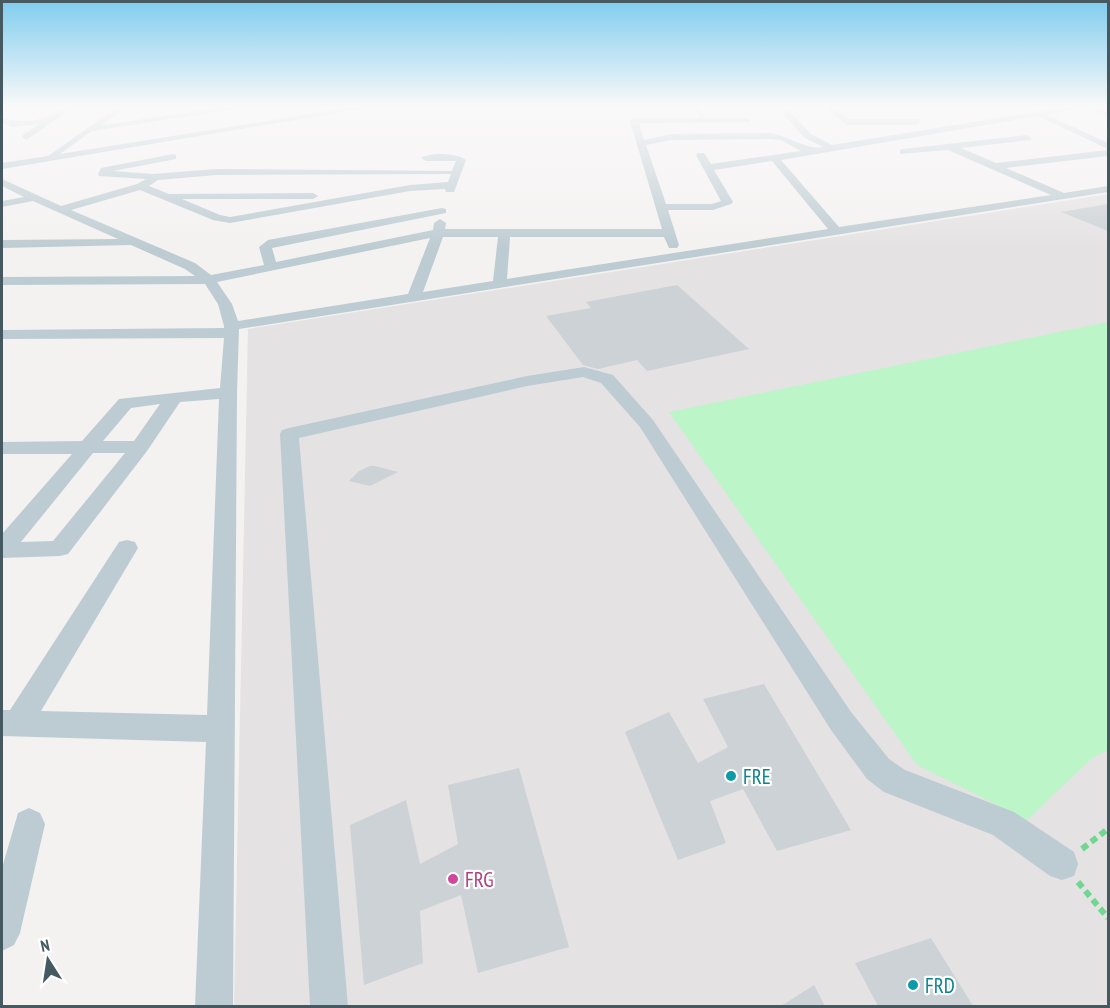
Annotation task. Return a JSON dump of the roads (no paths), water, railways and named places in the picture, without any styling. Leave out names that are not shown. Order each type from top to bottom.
[{"type":"street","points":[[47,159],[53,155]]},
{"type":"street","points":[[2,166],[60,155]]},
{"type":"street","points":[[647,155],[676,255]]},
{"type":"street","points":[[662,207],[701,208],[728,202],[701,155]]},
{"type":"street","points":[[707,168],[789,155]]},
{"type":"street","points":[[970,155],[1063,196]]},
{"type":"street","points":[[996,166],[1086,155]]},
{"type":"street","points":[[173,157],[116,167],[105,170],[103,173],[153,177],[216,172],[458,172]]},
{"type":"street","points":[[414,296],[438,233],[442,211],[458,172],[460,159],[419,158]]},
{"type":"street","points":[[774,158],[836,231]]},
{"type":"street","points":[[60,210],[141,186],[151,181],[153,177]]},
{"type":"street","points":[[2,182],[60,210],[190,266],[209,280],[225,304],[232,329],[228,393],[214,1006]]},
{"type":"street","points":[[141,186],[217,218],[230,220],[416,187],[453,185]]},
{"type":"street","points":[[2,334],[232,329],[500,282],[1108,189]]},
{"type":"street","points":[[163,195],[364,196]]},
{"type":"street","points":[[1038,206],[1108,196]]},
{"type":"street","points":[[2,204],[34,198]]},
{"type":"street","points":[[271,268],[266,248],[277,241],[442,211]]},
{"type":"street","points":[[2,280],[209,280],[438,233],[670,233]]},
{"type":"street","points":[[500,282],[504,233]]},
{"type":"street","points":[[2,244],[136,243]]},
{"type":"street","points":[[329,1006],[289,434],[527,381],[584,372],[607,379],[647,424],[841,721],[878,769],[895,781],[1003,823],[1062,864]]},
{"type":"street","points":[[2,549],[125,403],[228,393]]},
{"type":"street","points":[[2,549],[49,550],[64,545],[140,447],[174,397]]},
{"type":"street","points":[[2,448],[140,447]]},
{"type":"street","points":[[9,724],[127,548]]},
{"type":"street","points":[[9,724],[222,729]]},
{"type":"street","points":[[2,933],[29,824]]},
{"type":"place","name":"FRE","points":[[731,776]]},
{"type":"place","name":"FRG","points":[[453,879]]},
{"type":"place","name":"FRD","points":[[913,985]]}]
